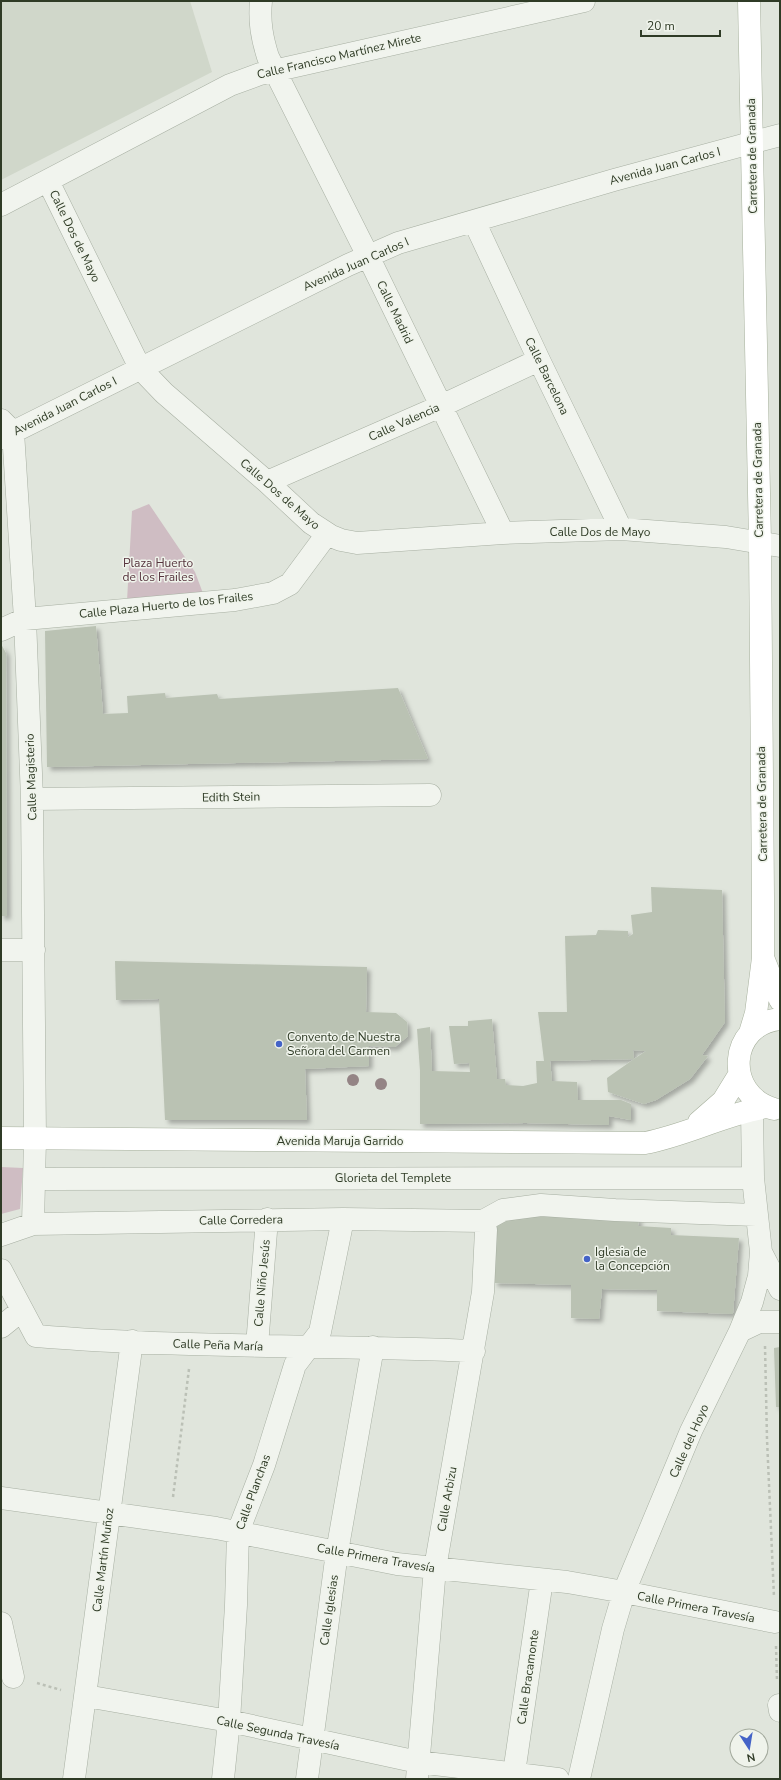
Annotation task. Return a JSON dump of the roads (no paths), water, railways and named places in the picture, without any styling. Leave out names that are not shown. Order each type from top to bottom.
[{"type":"main road","name":"Carretera de Granada","points":[[739,1075],[738,1060],[742,1046],[750,1033],[756,1013],[763,958],[770,544],[752,142],[749,1]]},
{"type":"main road","name":"Carretera de Granada","points":[[763,958],[780,1000]]},
{"type":"main road","points":[[750,1033],[763,1023],[780,1018]]},
{"type":"main road","name":"Avenida Maruja Garrido","points":[[677,1136],[701,1121],[723,1101],[739,1075]]},
{"type":"main road","points":[[739,1075],[743,1086],[763,1107]]},
{"type":"main road","name":"Avenida Maruja Garrido","points":[[1,1138],[626,1144],[645,1143],[677,1136],[725,1117],[763,1107]]},
{"type":"street","name":"Calle Madrid","points":[[261,1],[259,18],[261,35],[268,57],[368,256],[503,533]]},
{"type":"street","name":"Calle Francisco Martínez Mirete","points":[[1,205],[230,85],[260,74],[584,1]]},
{"type":"street","name":"Avenida Juan Carlos I","points":[[5,430],[140,368],[368,256],[398,243],[780,135]]},
{"type":"street","name":"Calle Dos de Mayo","points":[[48,181],[140,368],[164,393],[267,482],[311,523],[327,534],[341,540],[356,543],[503,533],[621,529],[726,537],[770,544]]},
{"type":"street","name":"Calle Barcelona","points":[[474,221],[539,360],[621,529]]},
{"type":"street","name":"Calle Valencia","points":[[267,482],[441,406],[539,360]]},
{"type":"street","name":"Calle Magisterio","points":[[5,430],[25,619],[32,798],[35,1139],[33,1224]]},
{"type":"street","name":"Calle Plaza Huerto de los Frailes","points":[[1,630],[25,619],[235,600],[273,593],[290,584],[327,534]]},
{"type":"street","name":"Edith Stein","points":[[32,798],[430,795]]},
{"type":"street","points":[[1,950],[34,950]]},
{"type":"street","name":"Calle del Hoyo","points":[[580,1779],[613,1629],[624,1592],[692,1431],[740,1332],[752,1302],[759,1276],[761,1252],[753,1178],[763,1107]]},
{"type":"street","name":"Glorieta del Templete","points":[[34,1179],[753,1178]]},
{"type":"street","points":[[483,1221],[503,1210],[541,1205],[615,1210],[756,1215]]},
{"type":"street","name":"Calle Corredera","points":[[1,1235],[33,1224],[343,1219],[483,1221]]},
{"type":"street","name":"Calle Planchas","points":[[223,1779],[229,1721],[236,1605],[238,1532],[264,1465],[296,1365],[320,1332],[343,1219]]},
{"type":"street","name":"Calle Niño Jesús","points":[[257,1346],[267,1220]]},
{"type":"street","name":"Calle Arbizu","points":[[418,1771],[435,1568],[474,1351],[483,1292],[486,1230],[483,1221]]},
{"type":"street","points":[[761,1252],[780,1289]]},
{"type":"street","name":"Calle Peña María","points":[[1,1270],[36,1336],[192,1345],[309,1348],[373,1347],[474,1351]]},
{"type":"street","points":[[1,1327],[22,1310]]},
{"type":"street","points":[[740,1332],[759,1322],[772,1322]]},
{"type":"street","name":"Calle Martín Muñoz","points":[[74,1779],[132,1341]]},
{"type":"street","name":"Calle Iglesias","points":[[306,1779],[337,1552],[373,1347]]},
{"type":"street","name":"Calle Primera Travesía","points":[[1,1498],[238,1532],[397,1564],[542,1580],[624,1592],[775,1622]]},
{"type":"street","name":"Calle Bracamonte","points":[[514,1773],[542,1580]]},
{"type":"street","points":[[1,1623],[13,1677]]},
{"type":"street","name":"Calle Segunda Travesía","points":[[86,1696],[229,1721],[312,1739],[418,1771],[514,1773],[558,1779]]},
{"type":"place","name":"Convento de Nuestra Señora del Carmen","points":[[279,1044]]},
{"type":"place","name":"Iglesia de la Concepción","points":[[587,1259]]},
{"type":"park label","name":"Plaza Huerto de los Frailes","points":[[158,570]]}]
